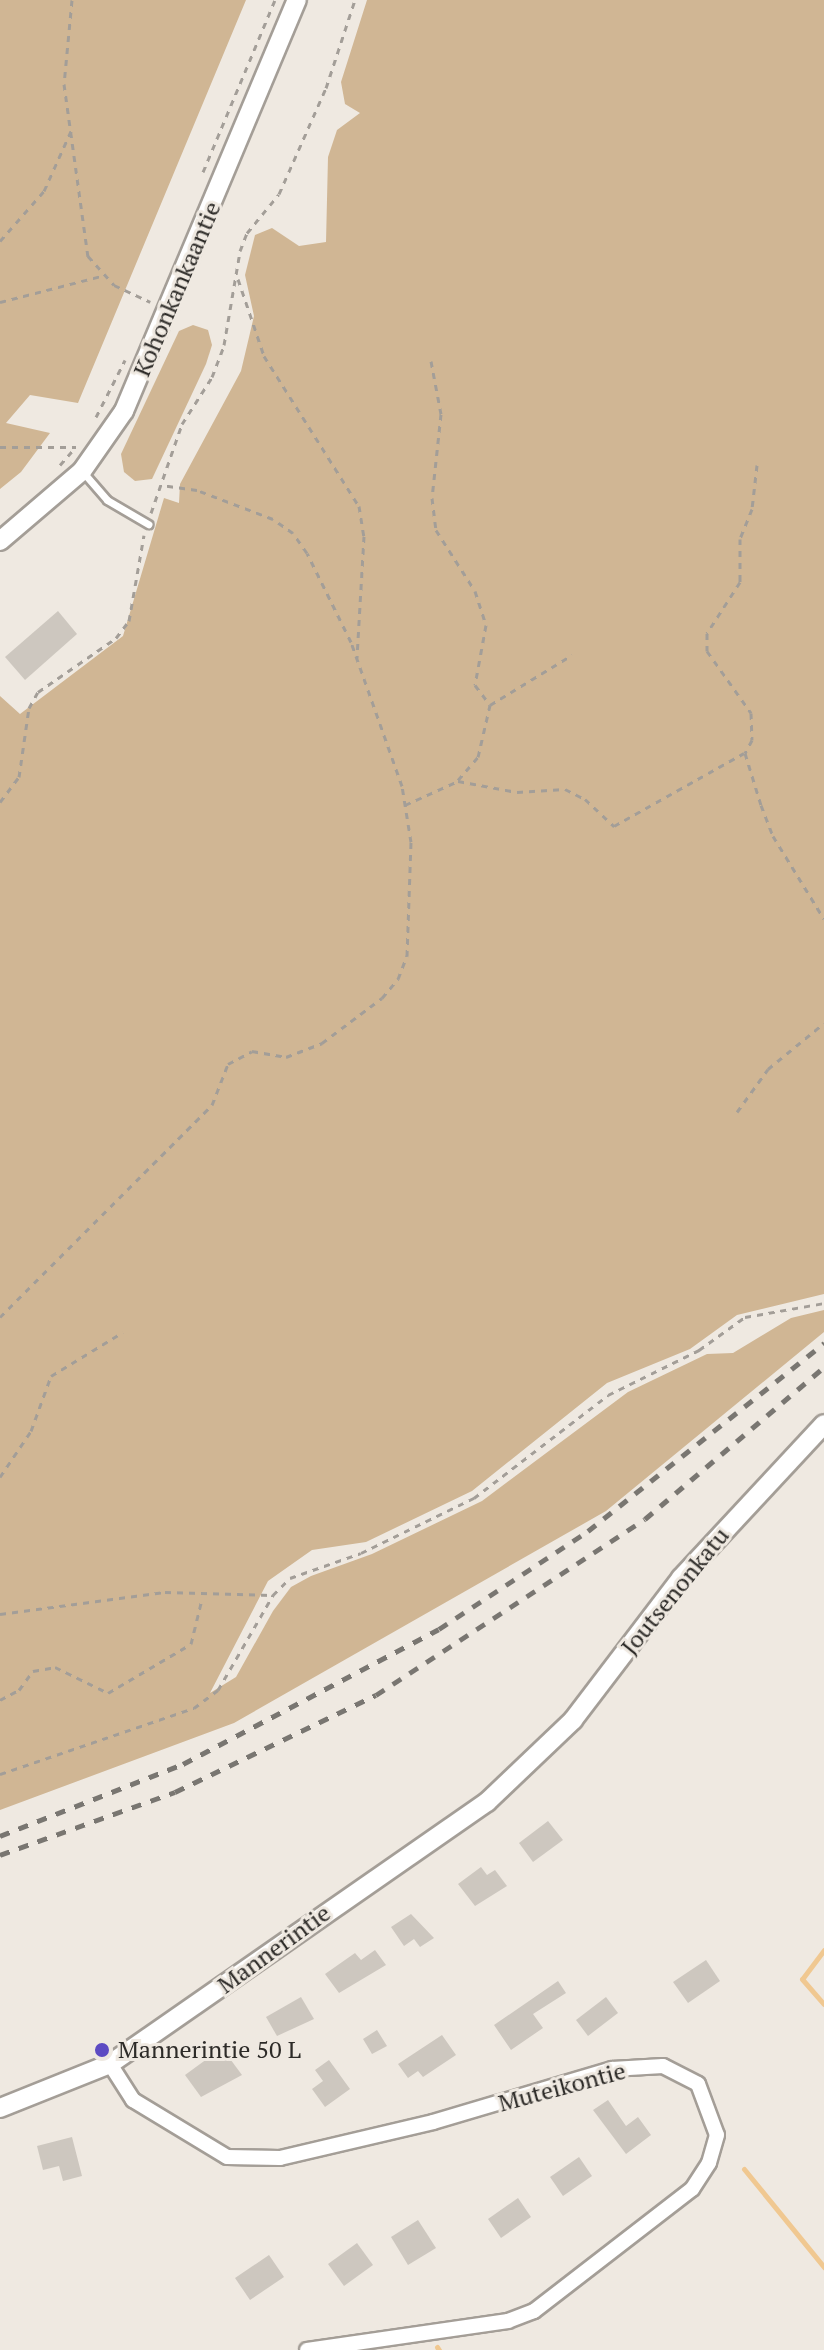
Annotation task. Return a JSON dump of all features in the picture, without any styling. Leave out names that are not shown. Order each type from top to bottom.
[{"type":"street","name":"Kohonkankaantie","points":[[0,541],[82,471],[107,439],[142,374],[297,0]]},
{"type":"street","name":"Joutsenonkatu","points":[[532,1763],[573,1720],[701,1554],[824,1424]]},
{"type":"street","name":"Mannerintie","points":[[0,2108],[110,2064],[487,1802],[532,1763]]},
{"type":"street","name":"Muteikontie","points":[[110,2064],[133,2100],[227,2157],[296,2155],[433,2122],[612,2069],[663,2066],[698,2084],[717,2135],[692,2189],[534,2311],[508,2321],[307,2350]]},
{"type":"lane","points":[[82,471],[107,500],[148,524]]},
{"type":"path","points":[[72,0],[64,84],[88,256],[103,276],[150,302]]},
{"type":"path","points":[[197,187],[275,0]]},
{"type":"path","points":[[0,802],[19,777],[29,708],[38,692],[116,638],[129,621],[148,524],[161,485],[182,424],[212,377],[224,345],[247,233],[279,194],[326,88],[355,0]]},
{"type":"path","points":[[0,241],[44,191],[71,131]]},
{"type":"path","points":[[237,275],[264,356],[359,506],[363,578],[357,658]]},
{"type":"path","points":[[0,302],[103,276]]},
{"type":"path","points":[[144,316],[156,287]]},
{"type":"path","points":[[92,423],[126,357]]},
{"type":"path","points":[[431,361],[441,414],[432,498],[436,530],[475,591],[486,625],[475,685],[490,705]]},
{"type":"path","points":[[52,474],[84,435]]},
{"type":"path","points":[[0,447],[76,447]]},
{"type":"path","points":[[458,781],[517,792],[565,789],[585,799],[614,826],[745,753],[752,740],[751,713],[715,669],[706,641],[740,582],[740,539],[752,509],[757,465]]},
{"type":"path","points":[[0,1317],[212,1105],[228,1064],[252,1051],[286,1057],[322,1043],[398,979],[407,956],[411,842],[405,805],[385,729],[357,658],[293,533],[226,499],[161,485]]},
{"type":"path","points":[[405,805],[458,781],[478,757],[490,705],[572,655]]},
{"type":"path","points":[[745,753],[773,836],[824,919]]},
{"type":"path","points":[[737,1112],[768,1069],[824,1023]]},
{"type":"path","points":[[0,1774],[104,1735],[180,1715],[207,1701],[273,1595],[290,1578],[361,1553],[474,1498],[608,1395],[699,1350],[745,1317],[824,1303]]},
{"type":"path","points":[[0,1477],[31,1431],[51,1376],[123,1332]]},
{"type":"path","points":[[0,1614],[165,1592],[273,1595]]},
{"type":"path","points":[[0,1700],[19,1690],[33,1671],[55,1667],[108,1693],[191,1644],[202,1599]]},
{"type":"shaded area","points":[[0,0],[246,0],[78,403],[30,395],[6,423],[50,433],[21,472],[0,489]]},
{"type":"shaded area","points":[[367,0],[824,0],[824,1294],[737,1315],[690,1349],[607,1383],[472,1491],[366,1542],[312,1550],[268,1581],[210,1693],[236,1677],[273,1611],[291,1587],[311,1576],[372,1554],[482,1501],[628,1392],[707,1354],[733,1353],[791,1318],[824,1310],[824,1332],[606,1511],[234,1723],[0,1810],[0,696],[20,714],[123,636],[164,498],[179,503],[180,484],[241,371],[254,316],[245,275],[255,235],[272,228],[299,246],[326,242],[328,157],[337,130],[360,113],[345,104],[341,82]]},
{"type":"shaded area","points":[[193,325],[208,330],[212,345],[206,364],[152,479],[135,481],[124,472],[121,454],[179,331]]},
{"type":"building","points":[[58,611],[77,634],[25,680],[5,657]]},
{"type":"building","points":[[548,1821],[563,1840],[533,1862],[519,1843]]},
{"type":"building","points":[[481,1867],[487,1875],[495,1870],[507,1886],[475,1906],[458,1884]]},
{"type":"building","points":[[411,1914],[434,1938],[420,1947],[414,1939],[404,1946],[391,1927]]},
{"type":"building","points":[[375,1950],[386,1965],[339,1993],[325,1974],[355,1953],[361,1960]]},
{"type":"building","points":[[706,1960],[720,1981],[688,2003],[673,1982]]},
{"type":"building","points":[[558,1981],[566,1993],[533,2014],[543,2028],[511,2050],[494,2025]]},
{"type":"building","points":[[301,1997],[314,2019],[277,2036],[266,2017]]},
{"type":"building","points":[[606,1997],[618,2013],[588,2036],[576,2020]]},
{"type":"building","points":[[377,2030],[387,2046],[372,2054],[363,2039]]},
{"type":"building","points":[[442,2035],[456,2055],[423,2077],[418,2071],[408,2078],[398,2064]]},
{"type":"building","points":[[222,2048],[242,2075],[201,2097],[185,2075]]},
{"type":"building","points":[[329,2060],[350,2089],[325,2107],[312,2089],[323,2081],[315,2070]]},
{"type":"building","points":[[608,2100],[626,2126],[638,2117],[651,2135],[626,2154],[593,2110]]},
{"type":"building","points":[[72,2137],[82,2176],[63,2181],[59,2166],[43,2170],[37,2146]]},
{"type":"building","points":[[579,2157],[592,2176],[563,2196],[550,2177]]},
{"type":"building","points":[[518,2198],[531,2217],[501,2238],[488,2219]]},
{"type":"building","points":[[418,2220],[436,2248],[408,2265],[391,2237]]},
{"type":"building","points":[[357,2243],[373,2265],[344,2286],[328,2264]]},
{"type":"building","points":[[269,2255],[284,2277],[250,2300],[235,2278]]},
{"type":"waterway","points":[[824,1950],[802,1979],[824,2004]]},
{"type":"waterway","points":[[744,2169],[824,2267]]},
{"type":"railway","points":[[0,1836],[183,1764],[439,1629],[588,1531],[824,1343]]},
{"type":"railway","points":[[0,1855],[175,1792],[376,1695],[645,1519],[824,1367]]},
{"type":"place","name":"Mannerintie 50 L","points":[[102,2050]]}]
